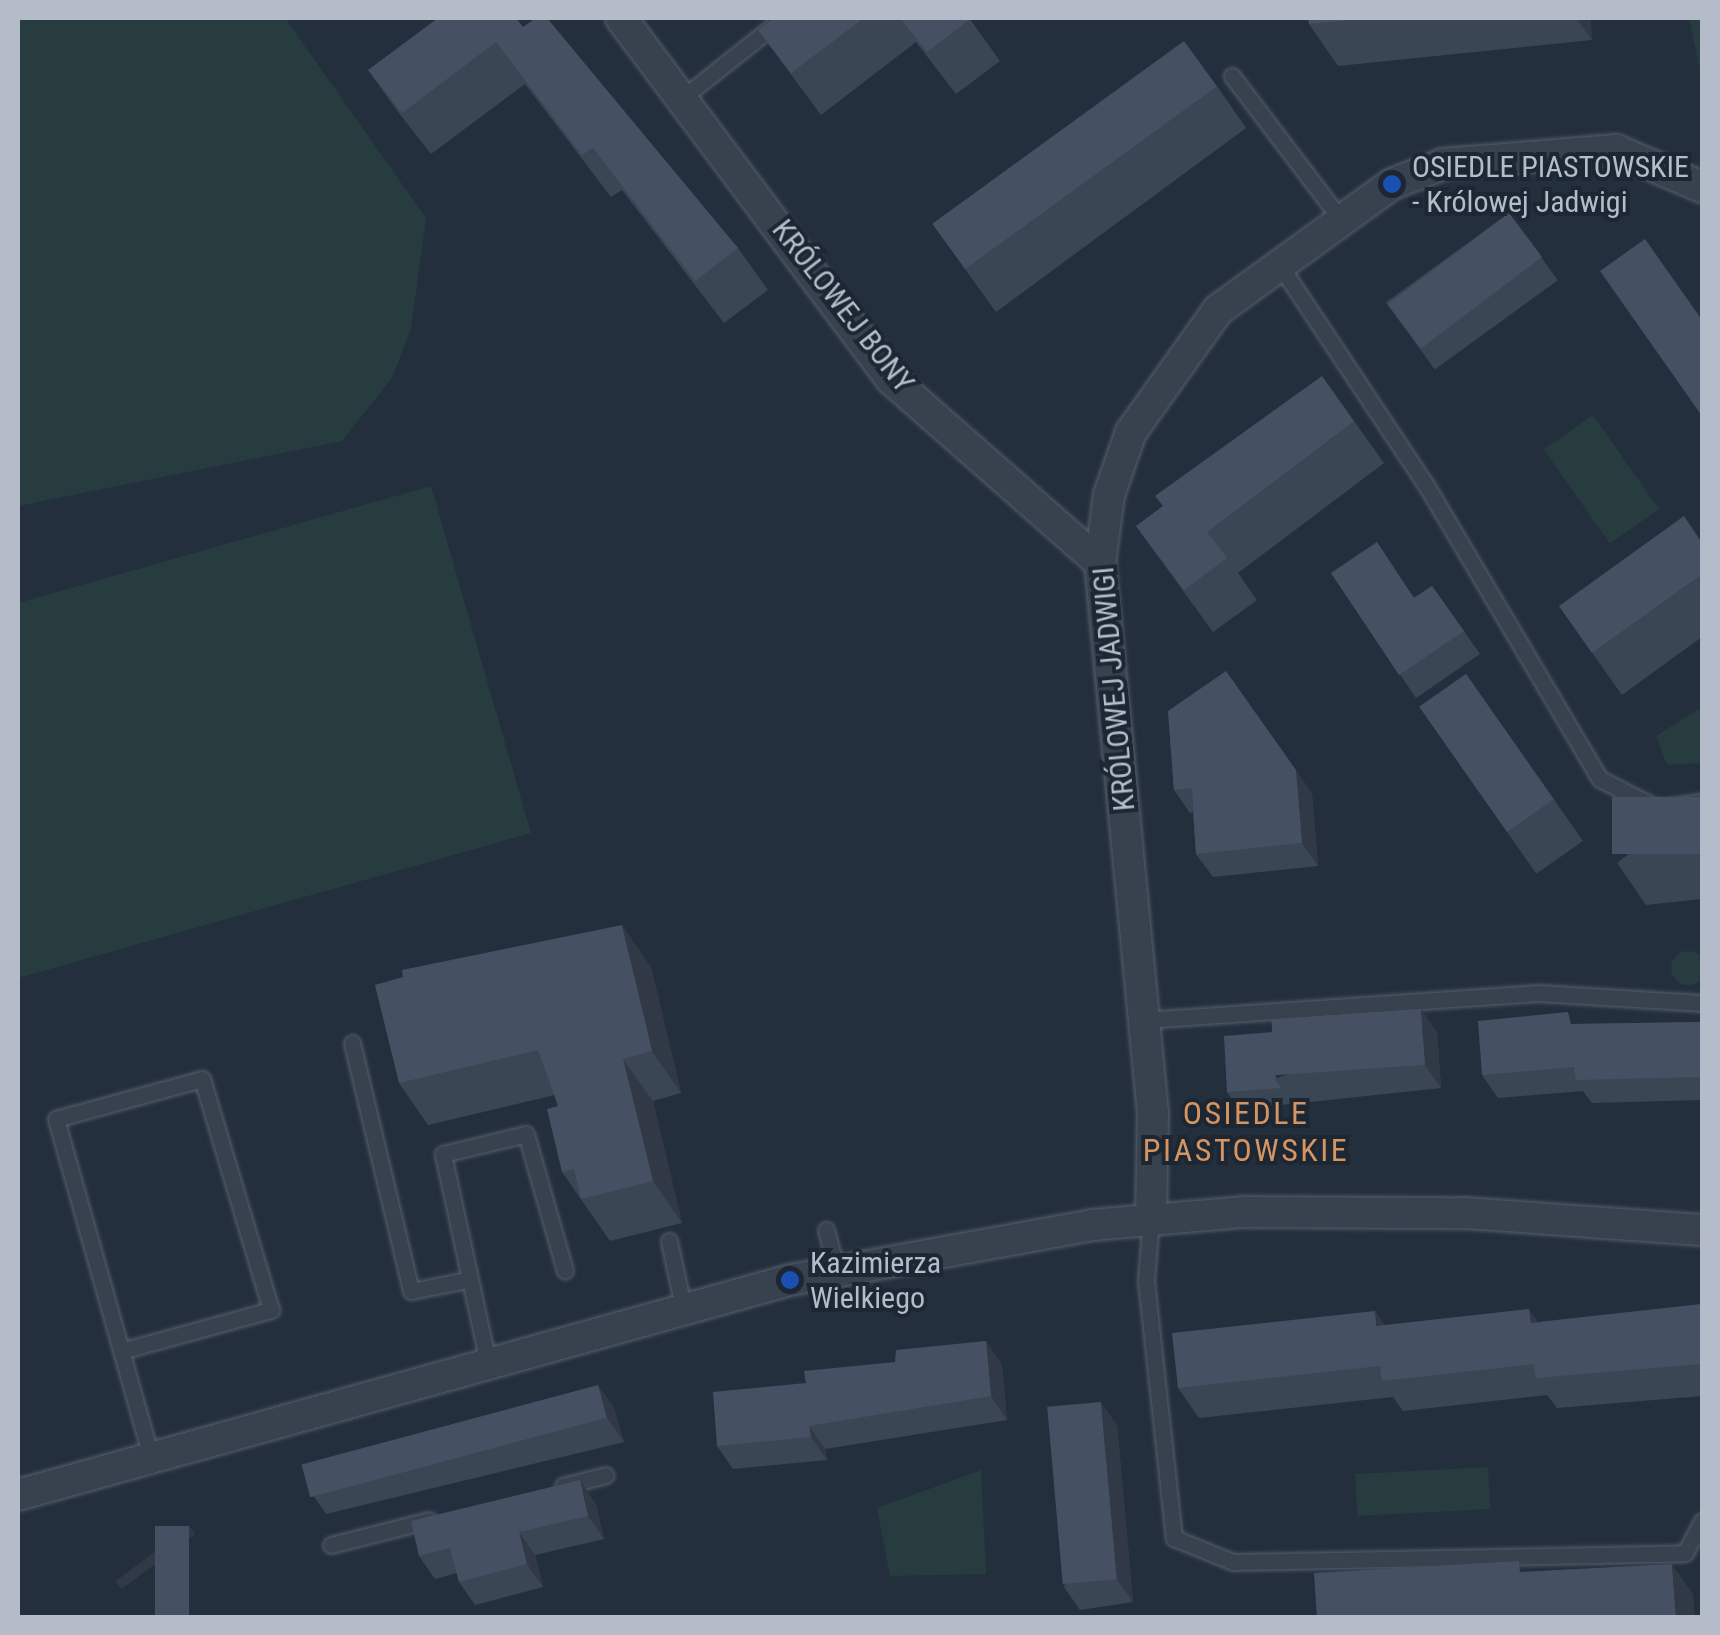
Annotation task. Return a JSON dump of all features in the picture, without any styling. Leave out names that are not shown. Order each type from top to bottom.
[{"type":"street","name":"KRÓLOWEJ BONY","points":[[620,18],[892,380],[1100,562]]},
{"type":"street","name":"KRÓLOWEJ JADWIGI","points":[[1152,1217],[1144,1020],[1100,562],[1109,495],[1131,432],[1218,310],[1277,260],[1342,221],[1392,184],[1443,164],[1536,153],[1616,150],[1702,187]]},
{"type":"street","points":[[18,1495],[837,1271],[1152,1217],[1466,1213],[1702,1230]]},
{"type":"lane","points":[[682,99],[783,18]]},
{"type":"lane","points":[[1232,76],[1342,221]]},
{"type":"lane","points":[[1277,260],[1494,598],[1600,779],[1657,808],[1702,802]]},
{"type":"lane","points":[[1144,1020],[1540,993],[1702,1003]]},
{"type":"lane","points":[[352,1043],[411,1291],[466,1280]]},
{"type":"lane","points":[[121,1351],[270,1310],[202,1080],[56,1119],[121,1351],[151,1458]]},
{"type":"lane","points":[[489,1367],[466,1280],[443,1154],[526,1134],[564,1271]]},
{"type":"lane","points":[[1152,1217],[1146,1281],[1174,1538],[1233,1562],[1685,1554],[1702,1520]]},
{"type":"lane","points":[[826,1230],[837,1271]]},
{"type":"lane","points":[[669,1241],[684,1311]]},
{"type":"lane","points":[[551,1489],[606,1475]]},
{"type":"lane","points":[[331,1545],[441,1517]]},
{"type":"green space","points":[[18,18],[285,18],[426,218],[411,329],[392,378],[342,441],[18,506]]},
{"type":"green space","points":[[1689,18],[1702,18],[1702,80]]},
{"type":"green space","points":[[1593,415],[1659,509],[1610,544],[1544,449]]},
{"type":"green space","points":[[431,486],[531,833],[18,978],[18,603]]},
{"type":"green space","points":[[1702,707],[1702,763],[1667,765],[1656,736]]},
{"type":"green space","points":[[1688,951],[1700,956],[1705,968],[1700,980],[1688,985],[1676,980],[1671,968],[1676,956]]},
{"type":"green space","points":[[1488,1467],[1490,1509],[1357,1516],[1355,1474]]},
{"type":"green space","points":[[981,1470],[986,1574],[890,1576],[877,1508]]},
{"type":"building","points":[[438,18],[516,18],[523,27],[536,18],[547,18],[738,248],[695,281],[593,148],[582,155],[496,42],[402,113],[368,70]]},
{"type":"building","points":[[774,18],[864,18],[791,73],[758,30]]},
{"type":"building","points":[[900,18],[969,18],[970,19],[927,52]]},
{"type":"building","points":[[1308,18],[1372,18],[1309,24]]},
{"type":"building","points":[[1184,41],[1217,86],[965,269],[932,224]]},
{"type":"building","points":[[1509,213],[1542,257],[1421,348],[1388,304]]},
{"type":"building","points":[[1645,239],[1702,320],[1702,416],[1600,271]]},
{"type":"building","points":[[1322,376],[1354,421],[1207,532],[1227,558],[1184,590],[1136,526],[1163,506],[1155,496]]},
{"type":"building","points":[[1684,516],[1702,543],[1702,574],[1592,653],[1559,606]]},
{"type":"building","points":[[1377,542],[1414,598],[1432,586],[1464,631],[1399,675],[1331,573]]},
{"type":"building","points":[[1226,671],[1296,770],[1302,843],[1196,854],[1192,788],[1174,790],[1168,711]]},
{"type":"building","points":[[1466,674],[1554,799],[1507,832],[1419,707]]},
{"type":"building","points":[[1612,797],[1702,797],[1702,854],[1612,854]]},
{"type":"building","points":[[622,925],[652,1051],[623,1059],[653,1181],[581,1199],[574,1169],[562,1172],[547,1109],[558,1106],[538,1050],[399,1083],[375,985],[403,977],[402,970]]},
{"type":"building","points":[[1421,1009],[1425,1065],[1275,1075],[1271,1019]]},
{"type":"building","points":[[1568,1012],[1571,1024],[1702,1022],[1702,1077],[1576,1080],[1574,1067],[1482,1075],[1478,1021]]},
{"type":"building","points":[[1273,1032],[1276,1081],[1281,1088],[1227,1092],[1224,1036]]},
{"type":"building","points":[[1702,1304],[1702,1364],[1536,1378],[1534,1364],[1382,1381],[1380,1366],[1178,1388],[1172,1333],[1375,1311],[1376,1326],[1529,1309],[1531,1323]]},
{"type":"building","points":[[986,1341],[991,1396],[809,1426],[811,1437],[717,1446],[713,1392],[806,1383],[804,1371],[895,1362],[896,1350]]},
{"type":"building","points":[[598,1385],[607,1418],[310,1497],[301,1464]]},
{"type":"building","points":[[1101,1402],[1117,1579],[1063,1584],[1047,1407]]},
{"type":"building","points":[[580,1480],[588,1516],[519,1532],[527,1564],[459,1582],[450,1548],[419,1556],[411,1521]]},
{"type":"building","points":[[155,1526],[189,1526],[189,1618],[155,1618]]},
{"type":"building","points":[[1519,1561],[1520,1572],[1672,1564],[1676,1618],[1317,1618],[1314,1573]]},
{"type":"place","name":"OSIEDLE PIASTOWSKIE - Królowej Jadwigi","points":[[1392,184]]},
{"type":"place","name":"Kazimierza Wielkiego","points":[[790,1280]]},
{"type":"district","name":"OSIEDLE PIASTOWSKIE","points":[[1246,1132]]}]
